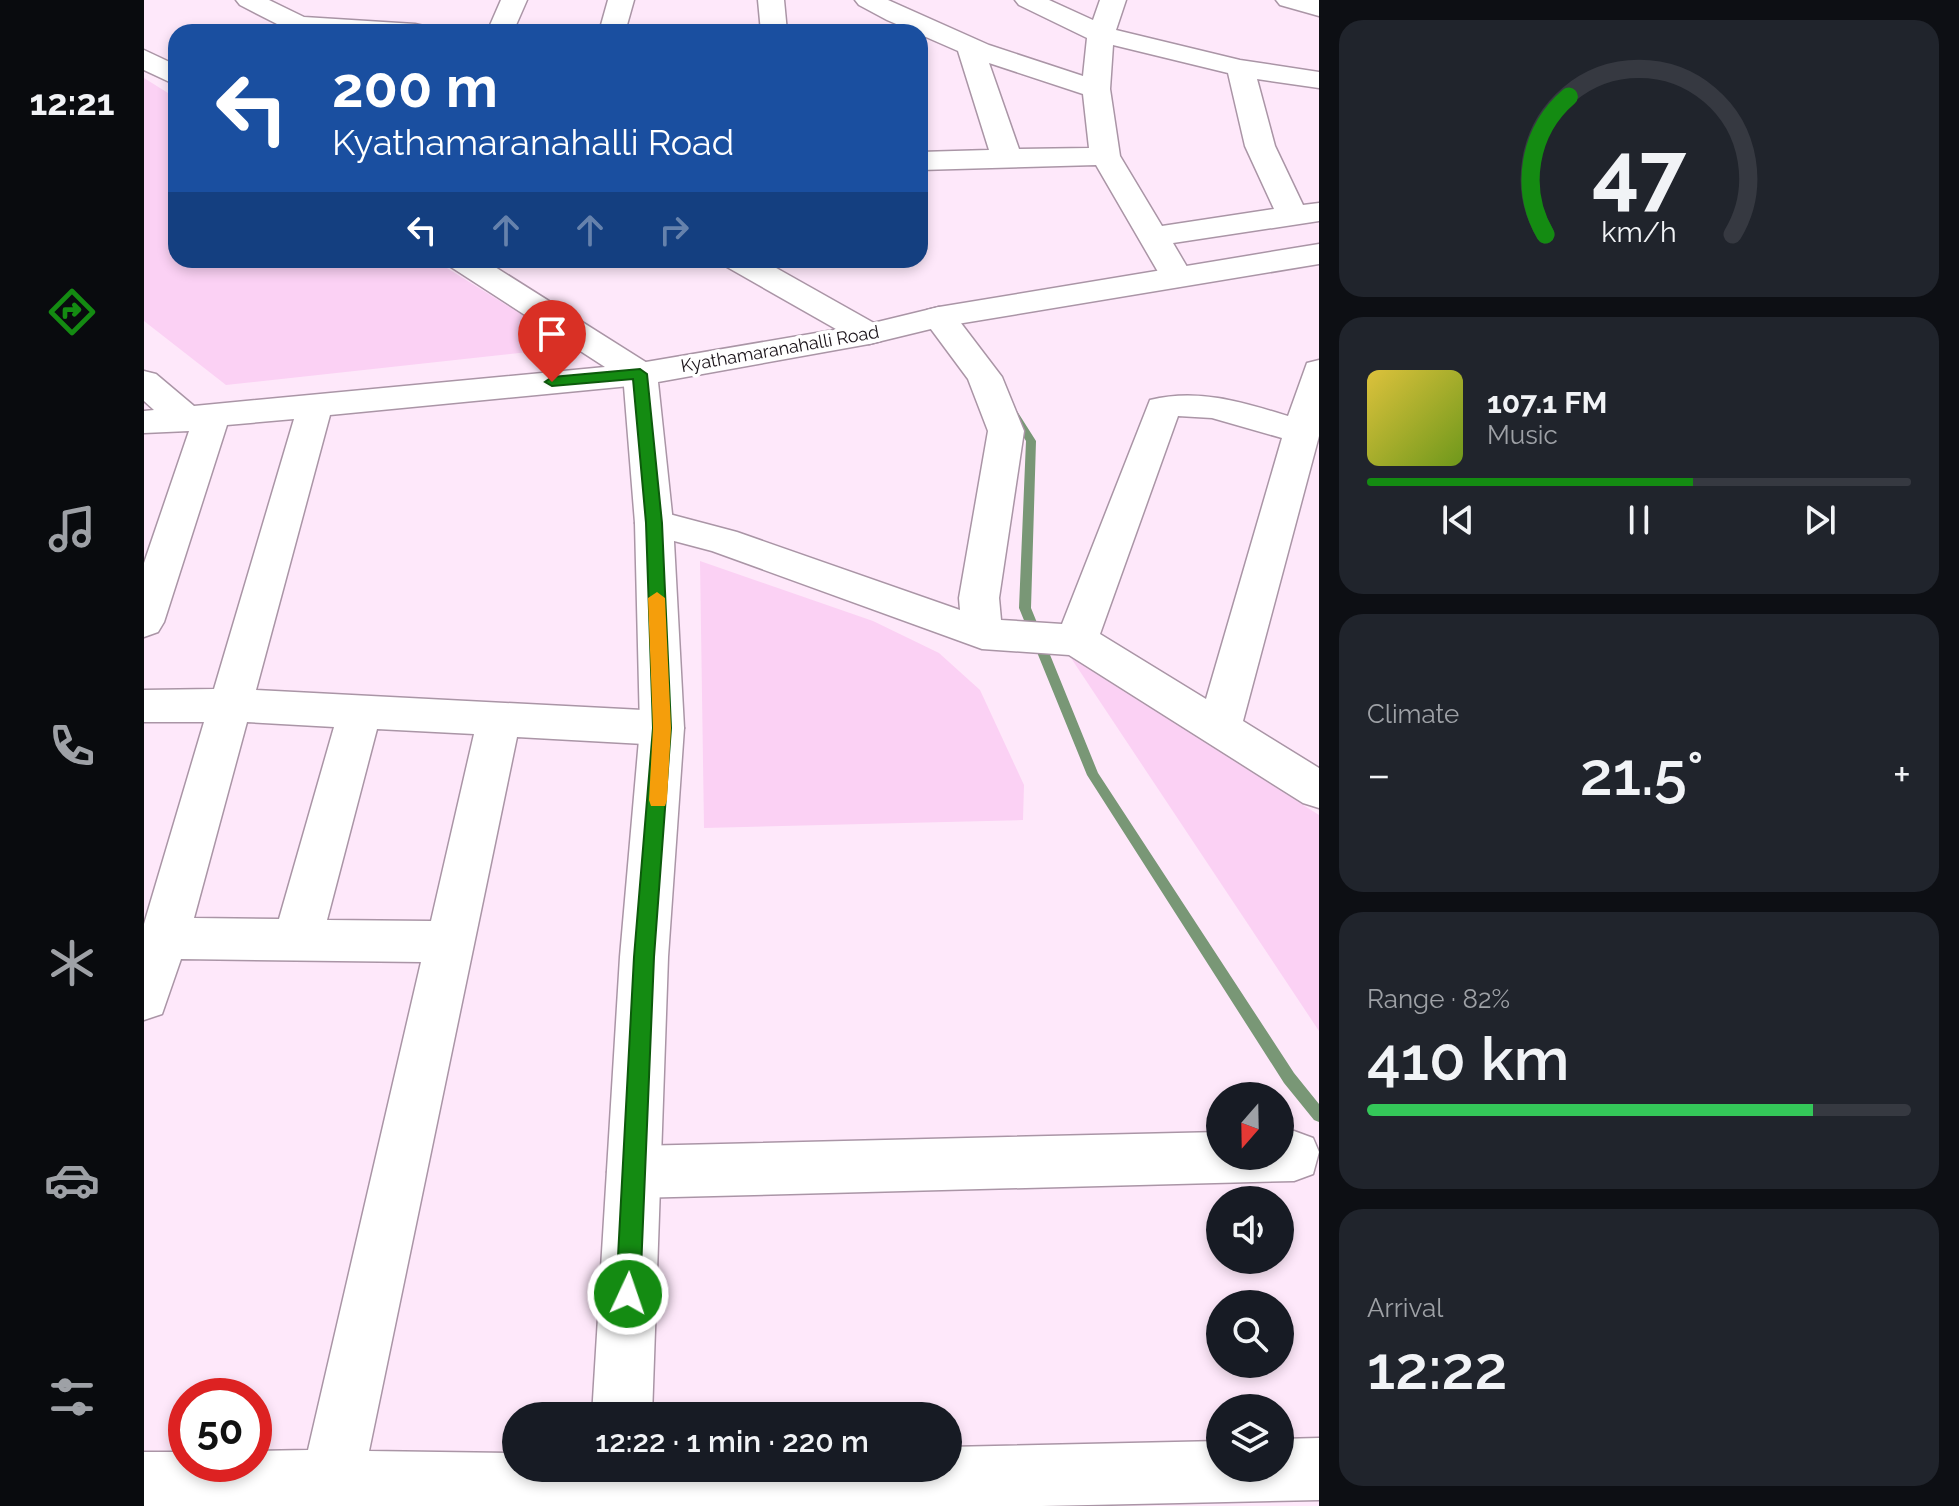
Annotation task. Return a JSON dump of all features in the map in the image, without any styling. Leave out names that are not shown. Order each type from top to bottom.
[{"type":"street","points":[[249,0],[287,24]]},
{"type":"street","points":[[301,24],[315,0]]},
{"type":"street","points":[[504,24],[514,0]]},
{"type":"street","points":[[614,24],[621,0]]},
{"type":"street","points":[[771,0],[773,24]]},
{"type":"street","points":[[866,0],[870,24]]},
{"type":"street","points":[[866,0],[914,24]]},
{"type":"street","points":[[1028,0],[1101,34],[1240,68],[1319,80]]},
{"type":"street","points":[[1113,0],[1101,34],[1096,89],[1105,156],[1177,277]]},
{"type":"street","points":[[1289,0],[1319,8]]},
{"type":"street","points":[[928,30],[1006,63],[1096,89]]},
{"type":"street","points":[[970,48],[1007,159]]},
{"type":"street","points":[[144,58],[168,71]]},
{"type":"street","points":[[1152,237],[1306,214],[1260,146],[1240,68]]},
{"type":"street","points":[[928,161],[1105,156]]},
{"type":"street","name":"Kyathamaranahalli Road","points":[[144,422],[640,374],[869,334],[939,317],[1319,254]]},
{"type":"street","points":[[474,268],[640,374],[654,523],[662,728],[644,957],[623,1402]]},
{"type":"street","points":[[752,268],[869,334]]},
{"type":"street","points":[[939,317],[985,377],[1006,431],[979,598],[982,634]]},
{"type":"street","points":[[1219,728],[1319,371]]},
{"type":"street","points":[[144,382],[200,418],[144,622]]},
{"type":"street","points":[[144,998],[164,938],[316,403]]},
{"type":"street","points":[[1052,638],[1163,408],[1171,404],[1198,405],[1302,432]]},
{"type":"street","points":[[654,523],[723,541],[982,634],[1052,638],[1219,728],[1319,790]]},
{"type":"street","points":[[144,706],[230,705],[662,728]]},
{"type":"street","points":[[298,938],[360,713]]},
{"type":"street","points":[[332,1481],[499,721]]},
{"type":"street","points":[[164,938],[449,942]]},
{"type":"street","points":[[634,1172],[1206,1158]]},
{"type":"street","points":[[144,1483],[209,1495],[332,1481],[618,1486],[1319,1469]]},
{"type":"shaded area","points":[[144,78],[168,93],[168,268],[447,268],[574,347],[226,385],[144,321]]},
{"type":"shaded area","points":[[700,561],[873,621],[939,653],[980,690],[1024,785],[1023,820],[704,828]]},
{"type":"shaded area","points":[[1071,658],[1319,815],[1319,1031]]},
{"type":"waterway","points":[[1014,413],[1031,441],[1025,608],[1093,775],[1289,1078],[1319,1115]]},
{"type":"slow traffic","points":[[657,598],[662,728],[658,800]]},
{"type":"route","points":[[552,382],[640,374],[654,523],[662,728],[644,957],[628,1294]]}]
